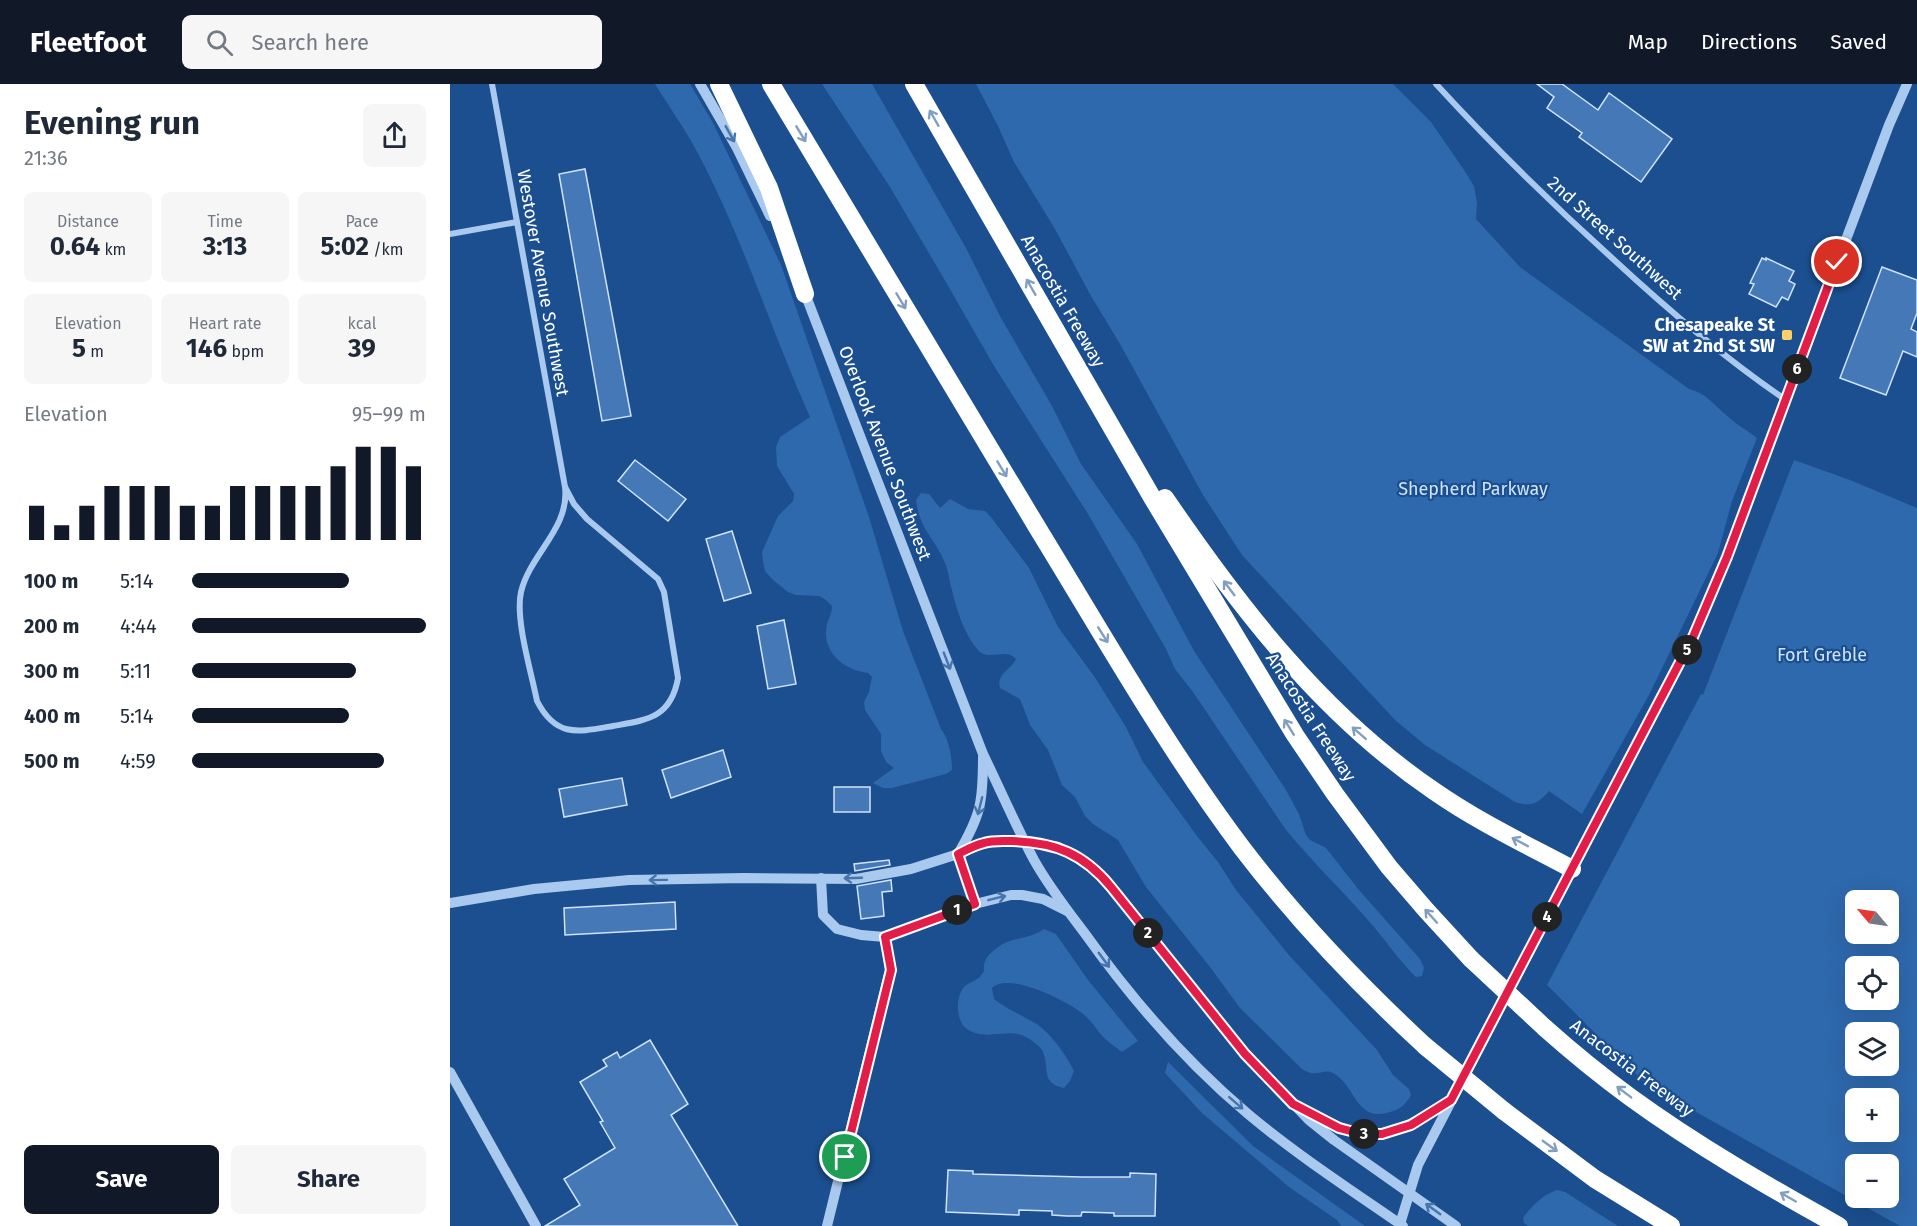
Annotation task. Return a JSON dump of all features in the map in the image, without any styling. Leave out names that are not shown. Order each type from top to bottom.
[{"type":"highway","points":[[719,84],[769,188],[805,294]]},
{"type":"highway","points":[[771,84],[1096,624],[1201,789],[1242,848],[1306,926],[1361,986],[1425,1046],[1504,1111],[1595,1179],[1671,1226]]},
{"type":"highway","name":"Anacostia Freeway","points":[[914,84],[1208,593],[1294,735],[1389,867],[1471,959],[1595,1071],[1660,1118],[1758,1180],[1839,1226]]},
{"type":"highway","points":[[1060,338],[1199,549],[1274,645],[1324,699],[1382,753],[1434,791],[1504,833],[1572,869]]},
{"type":"street","name":"Westover Avenue Southwest","points":[[492,84],[566,487],[564,513],[528,573],[520,599],[520,617],[537,701],[542,710],[557,725],[578,732],[645,721],[664,709],[676,690],[678,678],[664,592],[653,574],[580,512],[566,487]]},
{"type":"street","name":"Overlook Avenue Southwest","points":[[700,84],[752,176],[805,294],[983,754],[1025,841],[1048,882],[1113,973],[1192,1063],[1275,1136],[1401,1225]]},
{"type":"street","name":"2nd Street Southwest","points":[[1436,84],[1519,171],[1634,279],[1727,357],[1786,400]]},
{"type":"street","points":[[1401,1225],[1418,1165],[1693,637],[1727,557],[1889,124],[1907,84]]},
{"type":"street","points":[[450,234],[517,222]]},
{"type":"street","points":[[975,904],[958,854],[975,823],[982,801],[983,754]]},
{"type":"street","points":[[450,903],[534,889],[629,880],[856,879],[890,873],[958,854],[986,842],[1025,841],[1048,844],[1066,850],[1104,878],[1245,1054],[1308,1120],[1456,1226]]},
{"type":"street","points":[[821,878],[823,915],[837,929],[861,935],[885,937],[999,897],[1022,895],[1043,899],[1069,913]]},
{"type":"street","points":[[827,1226],[891,970],[885,937]]},
{"type":"street","points":[[450,1072],[536,1226]]},
{"type":"street","points":[[1293,1104],[1339,1128],[1362,1134],[1382,1134],[1411,1125],[1451,1100]]},
{"type":"green space","points":[[655,84],[690,84],[713,123],[781,265],[869,517],[903,631],[948,743],[952,770],[946,774],[892,788],[883,788],[873,783],[894,768],[886,762],[881,751],[881,734],[865,710],[864,702],[872,677],[868,673],[842,664],[831,651],[826,634],[832,606],[826,600],[819,596],[796,595],[788,592],[765,571],[762,552],[778,516],[793,501],[794,494],[777,466],[776,447],[780,437],[810,417],[720,198],[694,146]]},
{"type":"green space","points":[[822,84],[872,84],[966,248],[1001,318],[1052,406],[1081,464],[1137,544],[1194,651],[1286,790],[1299,814],[1306,835],[1310,840],[1326,848],[1359,890],[1420,959],[1424,968],[1422,976],[1416,977],[1410,971],[1379,933],[1286,830],[1175,669],[1166,649],[1088,514],[994,366],[890,187]]},
{"type":"green space","name":"Shepherd Parkway","points":[[976,84],[1393,84],[1431,122],[1474,186],[1477,203],[1476,219],[1520,267],[1689,389],[1705,396],[1757,438],[1732,501],[1718,553],[1649,695],[1582,814],[1549,791],[1534,803],[1515,802],[1425,745],[1395,720],[1242,555],[1203,495],[1055,229],[1014,162]]},
{"type":"green space","name":"Fort Greble","points":[[1794,460],[1917,508],[1917,1226],[1900,1226],[1868,1208],[1899,1208],[1899,1154],[1845,1154],[1845,1195],[1646,1084],[1547,985],[1701,694],[1703,695]]},
{"type":"green space","points":[[921,493],[929,494],[940,508],[950,499],[968,509],[985,511],[991,517],[1029,568],[1058,627],[1094,676],[1126,727],[1143,762],[1218,862],[1236,890],[1288,954],[1377,1050],[1393,1075],[1409,1089],[1411,1095],[1397,1110],[1378,1114],[1370,1112],[1363,1108],[1341,1079],[1333,1073],[1312,1073],[1302,1069],[1240,1008],[1146,887],[1118,840],[1085,816],[1075,797],[1062,785],[1048,750],[1030,725],[1020,699],[1000,688],[1000,679],[1016,659],[1007,654],[982,653],[973,644],[965,630],[946,566],[924,527],[918,511],[916,500]]},
{"type":"green space","points":[[1044,929],[1056,934],[1088,980],[1138,1041],[1122,1052],[1104,1038],[1082,1013],[1051,995],[1024,985],[1011,983],[1000,984],[992,988],[994,999],[1041,1027],[1063,1052],[1074,1071],[1064,1088],[1056,1086],[1049,1079],[1043,1052],[1036,1043],[1019,1034],[974,1033],[963,1026],[958,1009],[961,991],[984,971],[986,959],[990,954],[1006,942],[1033,935]]},
{"type":"green space","points":[[1168,1062],[1253,1146],[1365,1226],[1341,1226],[1337,1220],[1289,1187],[1202,1113],[1165,1073]]},
{"type":"green space","points":[[1557,1190],[1565,1192],[1618,1226],[1528,1226],[1524,1223],[1523,1218],[1533,1205]]},
{"type":"building","points":[[1537,84],[1562,84],[1598,110],[1609,93],[1672,139],[1641,182],[1579,137],[1582,133],[1547,108],[1554,97]]},
{"type":"building","points":[[585,169],[631,416],[602,421],[559,174]]},
{"type":"building","points":[[1762,258],[1794,271],[1789,281],[1795,284],[1788,300],[1782,297],[1776,307],[1749,294],[1754,284],[1750,283]]},
{"type":"building","points":[[1882,267],[1917,280],[1917,313],[1911,329],[1917,332],[1917,357],[1903,351],[1886,395],[1840,378]]},
{"type":"building","points":[[635,460],[686,499],[668,521],[618,481]]},
{"type":"building","points":[[732,531],[751,593],[724,601],[706,539]]},
{"type":"building","points":[[784,620],[796,684],[768,689],[757,626]]},
{"type":"building","points":[[723,750],[731,777],[671,798],[662,770]]},
{"type":"building","points":[[622,778],[627,805],[564,817],[559,789]]},
{"type":"building","points":[[834,787],[870,787],[870,812],[834,812]]},
{"type":"building","points":[[889,860],[890,865],[855,871],[854,864]]},
{"type":"building","points":[[891,880],[892,891],[882,892],[884,916],[861,919],[857,886]]},
{"type":"building","points":[[675,902],[676,929],[565,935],[564,908]]},
{"type":"building","points":[[650,1040],[688,1104],[671,1115],[738,1226],[545,1226],[580,1205],[564,1179],[615,1148],[600,1122],[603,1121],[580,1082],[607,1066],[603,1060],[617,1052],[620,1058]]},
{"type":"building","points":[[948,1170],[973,1171],[973,1174],[1082,1177],[1130,1177],[1130,1173],[1156,1174],[1155,1216],[1114,1216],[1114,1213],[1082,1212],[1081,1216],[1067,1216],[1052,1215],[1052,1211],[1019,1210],[1019,1215],[946,1212]]},
{"type":"place","name":"Chesapeake St SW at 2nd St SW","points":[[1787,335]]},
{"type":"route","points":[[845,1157],[891,970],[885,937],[975,904],[958,854],[986,842],[1025,841],[1058,847],[1073,854],[1104,878],[1245,1054],[1293,1104],[1329,1124],[1351,1132],[1382,1134],[1411,1125],[1451,1100],[1693,637],[1727,557],[1837,262]]}]
